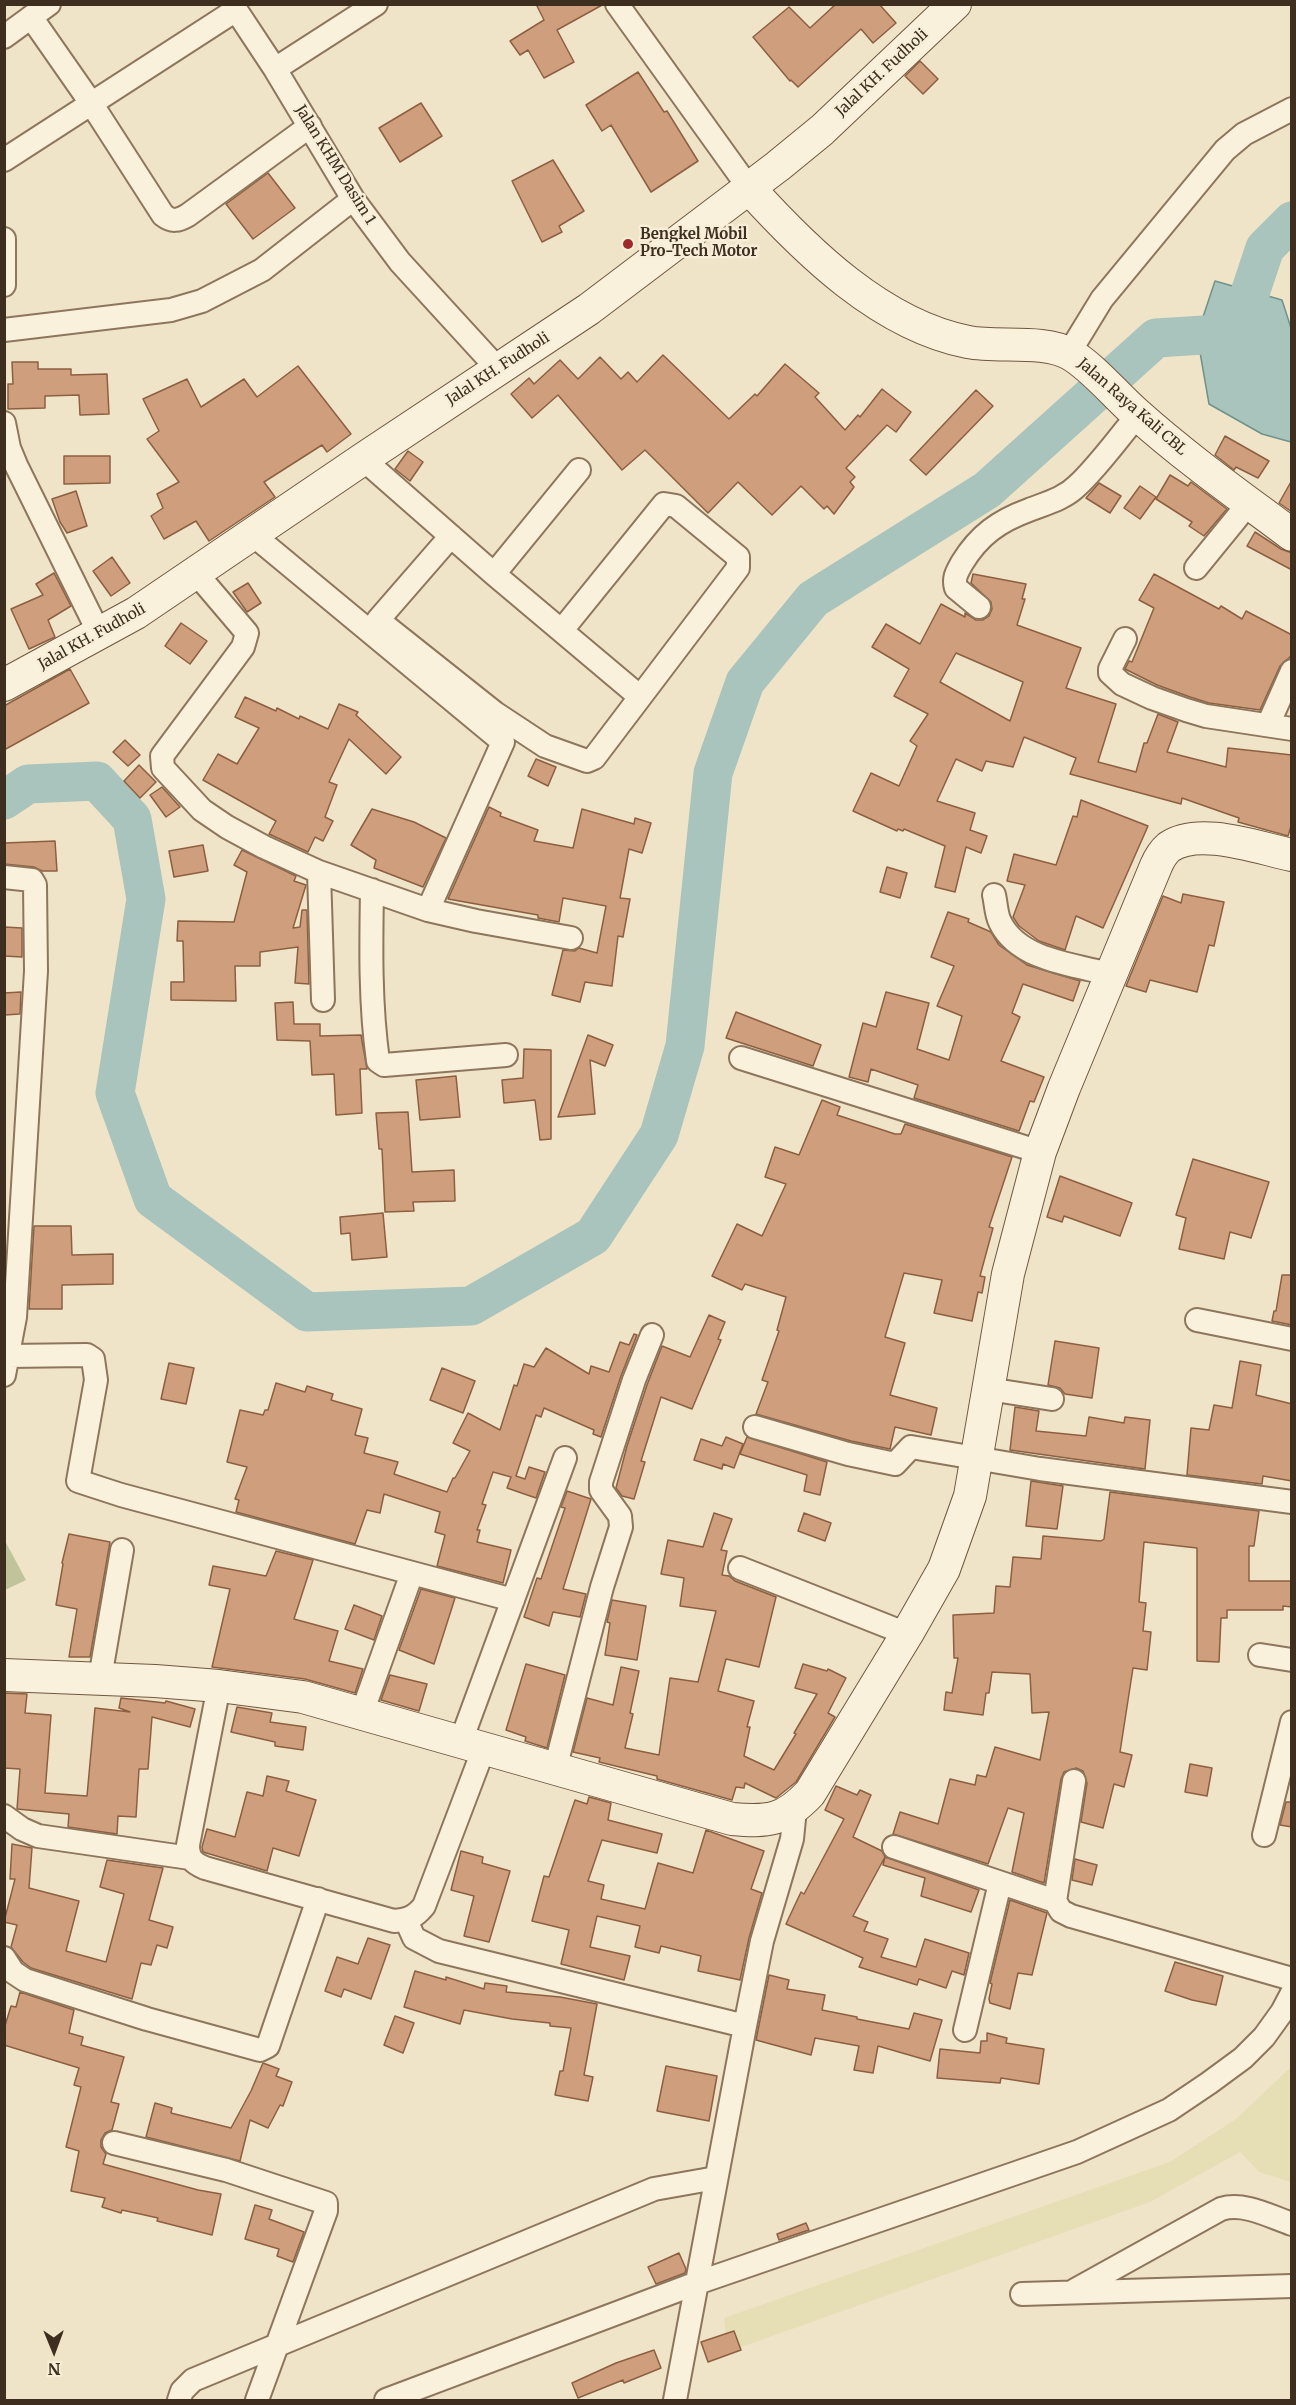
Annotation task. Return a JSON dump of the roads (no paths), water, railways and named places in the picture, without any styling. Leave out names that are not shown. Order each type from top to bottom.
[{"type":"street","points":[[275,69],[376,4]]},
{"type":"street","points":[[617,4],[749,188]]},
{"type":"street","name":"Jalal KH. Fudholi","points":[[4,685],[136,613],[589,309],[822,130],[955,4]]},
{"type":"street","points":[[4,160],[234,7]]},
{"type":"street","name":"Jalan KHM Dasim 1","points":[[234,7],[275,69],[352,199],[400,262],[498,369]]},
{"type":"street","points":[[4,37],[40,11],[91,104],[163,215],[170,221],[183,218],[310,126]]},
{"type":"street","points":[[1073,356],[1102,299],[1225,150],[1244,134],[1292,109]]},
{"type":"street","name":"Jalan Raya Kali CBL","points":[[749,188],[817,258],[851,286],[905,319],[942,336],[970,342],[1038,346],[1073,356],[1127,404],[1248,503],[1292,535]]},
{"type":"street","points":[[4,330],[161,311],[202,300],[262,270],[352,199]]},
{"type":"street","points":[[4,239],[4,285]]},
{"type":"street","points":[[979,607],[954,584],[955,576],[974,544],[990,530],[1012,517],[1056,501],[1077,486],[1127,404]]},
{"type":"street","points":[[4,423],[9,448],[16,465],[99,633]]},
{"type":"street","points":[[363,459],[494,574],[639,696]]},
{"type":"street","points":[[494,574],[579,470]]},
{"type":"street","points":[[1196,567],[1248,503]]},
{"type":"street","points":[[451,536],[378,620],[495,713],[545,746],[587,761],[594,758],[738,568],[738,557],[676,506],[664,504],[562,630]]},
{"type":"street","points":[[252,534],[502,742],[428,910]]},
{"type":"street","points":[[196,573],[247,633],[243,647],[162,756],[163,768],[202,810],[226,828],[319,872],[428,910],[571,938]]},
{"type":"street","points":[[1125,639],[1110,669],[1110,674],[1116,680],[1152,698],[1206,716],[1292,729]]},
{"type":"street","points":[[1268,725],[1292,671]]},
{"type":"street","points":[[4,1675],[100,1678],[219,1686],[303,1697],[732,1819],[762,1821],[795,1809],[810,1794],[908,1634],[944,1569],[970,1496],[1008,1274],[1040,1152],[1110,974],[1156,866],[1169,847],[1198,837],[1292,855]]},
{"type":"street","points":[[319,872],[323,1000]]},
{"type":"street","points":[[4,877],[32,880],[36,885],[36,971],[17,1293],[6,1366],[87,1355],[93,1359],[96,1380],[78,1481],[121,1495],[513,1600]]},
{"type":"street","points":[[372,890],[371,980],[373,1026],[378,1061],[384,1065],[506,1055]]},
{"type":"street","points":[[994,895],[1000,921],[1018,945],[1056,960],[1110,974]]},
{"type":"street","points":[[741,1058],[1040,1152]]},
{"type":"street","points":[[1197,1320],[1292,1339]]},
{"type":"street","points":[[555,1769],[602,1587],[621,1527],[620,1516],[601,1490],[601,1482],[634,1380],[652,1335]]},
{"type":"street","points":[[988,1389],[1052,1399]]},
{"type":"street","points":[[755,1427],[848,1455],[895,1464],[910,1447],[977,1457],[1040,1470],[1292,1502]]},
{"type":"street","points":[[219,1686],[188,1845],[190,1858],[205,1868],[394,1921],[406,1920],[417,1915],[424,1906],[473,1744],[513,1600],[565,1458]]},
{"type":"street","points":[[100,1678],[122,1550]]},
{"type":"street","points":[[740,1568],[908,1634]]},
{"type":"street","points":[[362,1713],[412,1573]]},
{"type":"street","points":[[1260,1655],[1292,1660]]},
{"type":"street","points":[[1264,1835],[1292,1722]]},
{"type":"street","points":[[1074,1781],[1055,1901],[1061,1911],[1071,1916],[1292,1979]]},
{"type":"street","points":[[675,2400],[744,2026],[762,1941],[792,1839],[795,1809]]},
{"type":"street","points":[[4,1816],[22,1829],[38,1836],[190,1858]]},
{"type":"street","points":[[894,1847],[1055,1901]]},
{"type":"street","points":[[964,2030],[1000,1883]]},
{"type":"street","points":[[4,1959],[13,1972],[25,1980],[147,2019],[260,2050],[268,2046],[318,1899]]},
{"type":"street","points":[[406,1920],[414,1938],[439,1951],[744,2026]]},
{"type":"street","points":[[386,2400],[1077,2152],[1169,2110],[1243,2058],[1264,2037],[1292,1993]]},
{"type":"street","points":[[114,2143],[226,2170],[326,2203],[326,2211],[257,2400]]},
{"type":"street","points":[[179,2400],[182,2391],[193,2380],[278,2344],[654,2189],[716,2178]]},
{"type":"street","points":[[1070,2293],[1221,2209],[1233,2205],[1242,2206],[1292,2224]]},
{"type":"street","points":[[1022,2294],[1292,2286]]},
{"type":"water","points":[[1215,281],[1282,300],[1291,328],[1291,442],[1262,434],[1209,404],[1197,335]]},
{"type":"waterway","points":[[1292,221],[1265,248],[1251,290],[1244,339],[1285,395],[1292,397]]},
{"type":"waterway","points":[[4,800],[28,784],[97,781],[132,819],[146,899],[115,1093],[153,1199],[307,1312],[471,1306],[593,1236],[659,1135],[685,1046],[713,773],[745,682],[813,599],[987,490],[1156,338],[1220,334],[1244,339]]},
{"type":"place","name":"Bengkel Mobil Pro-Tech Motor","points":[[628,244]]}]
